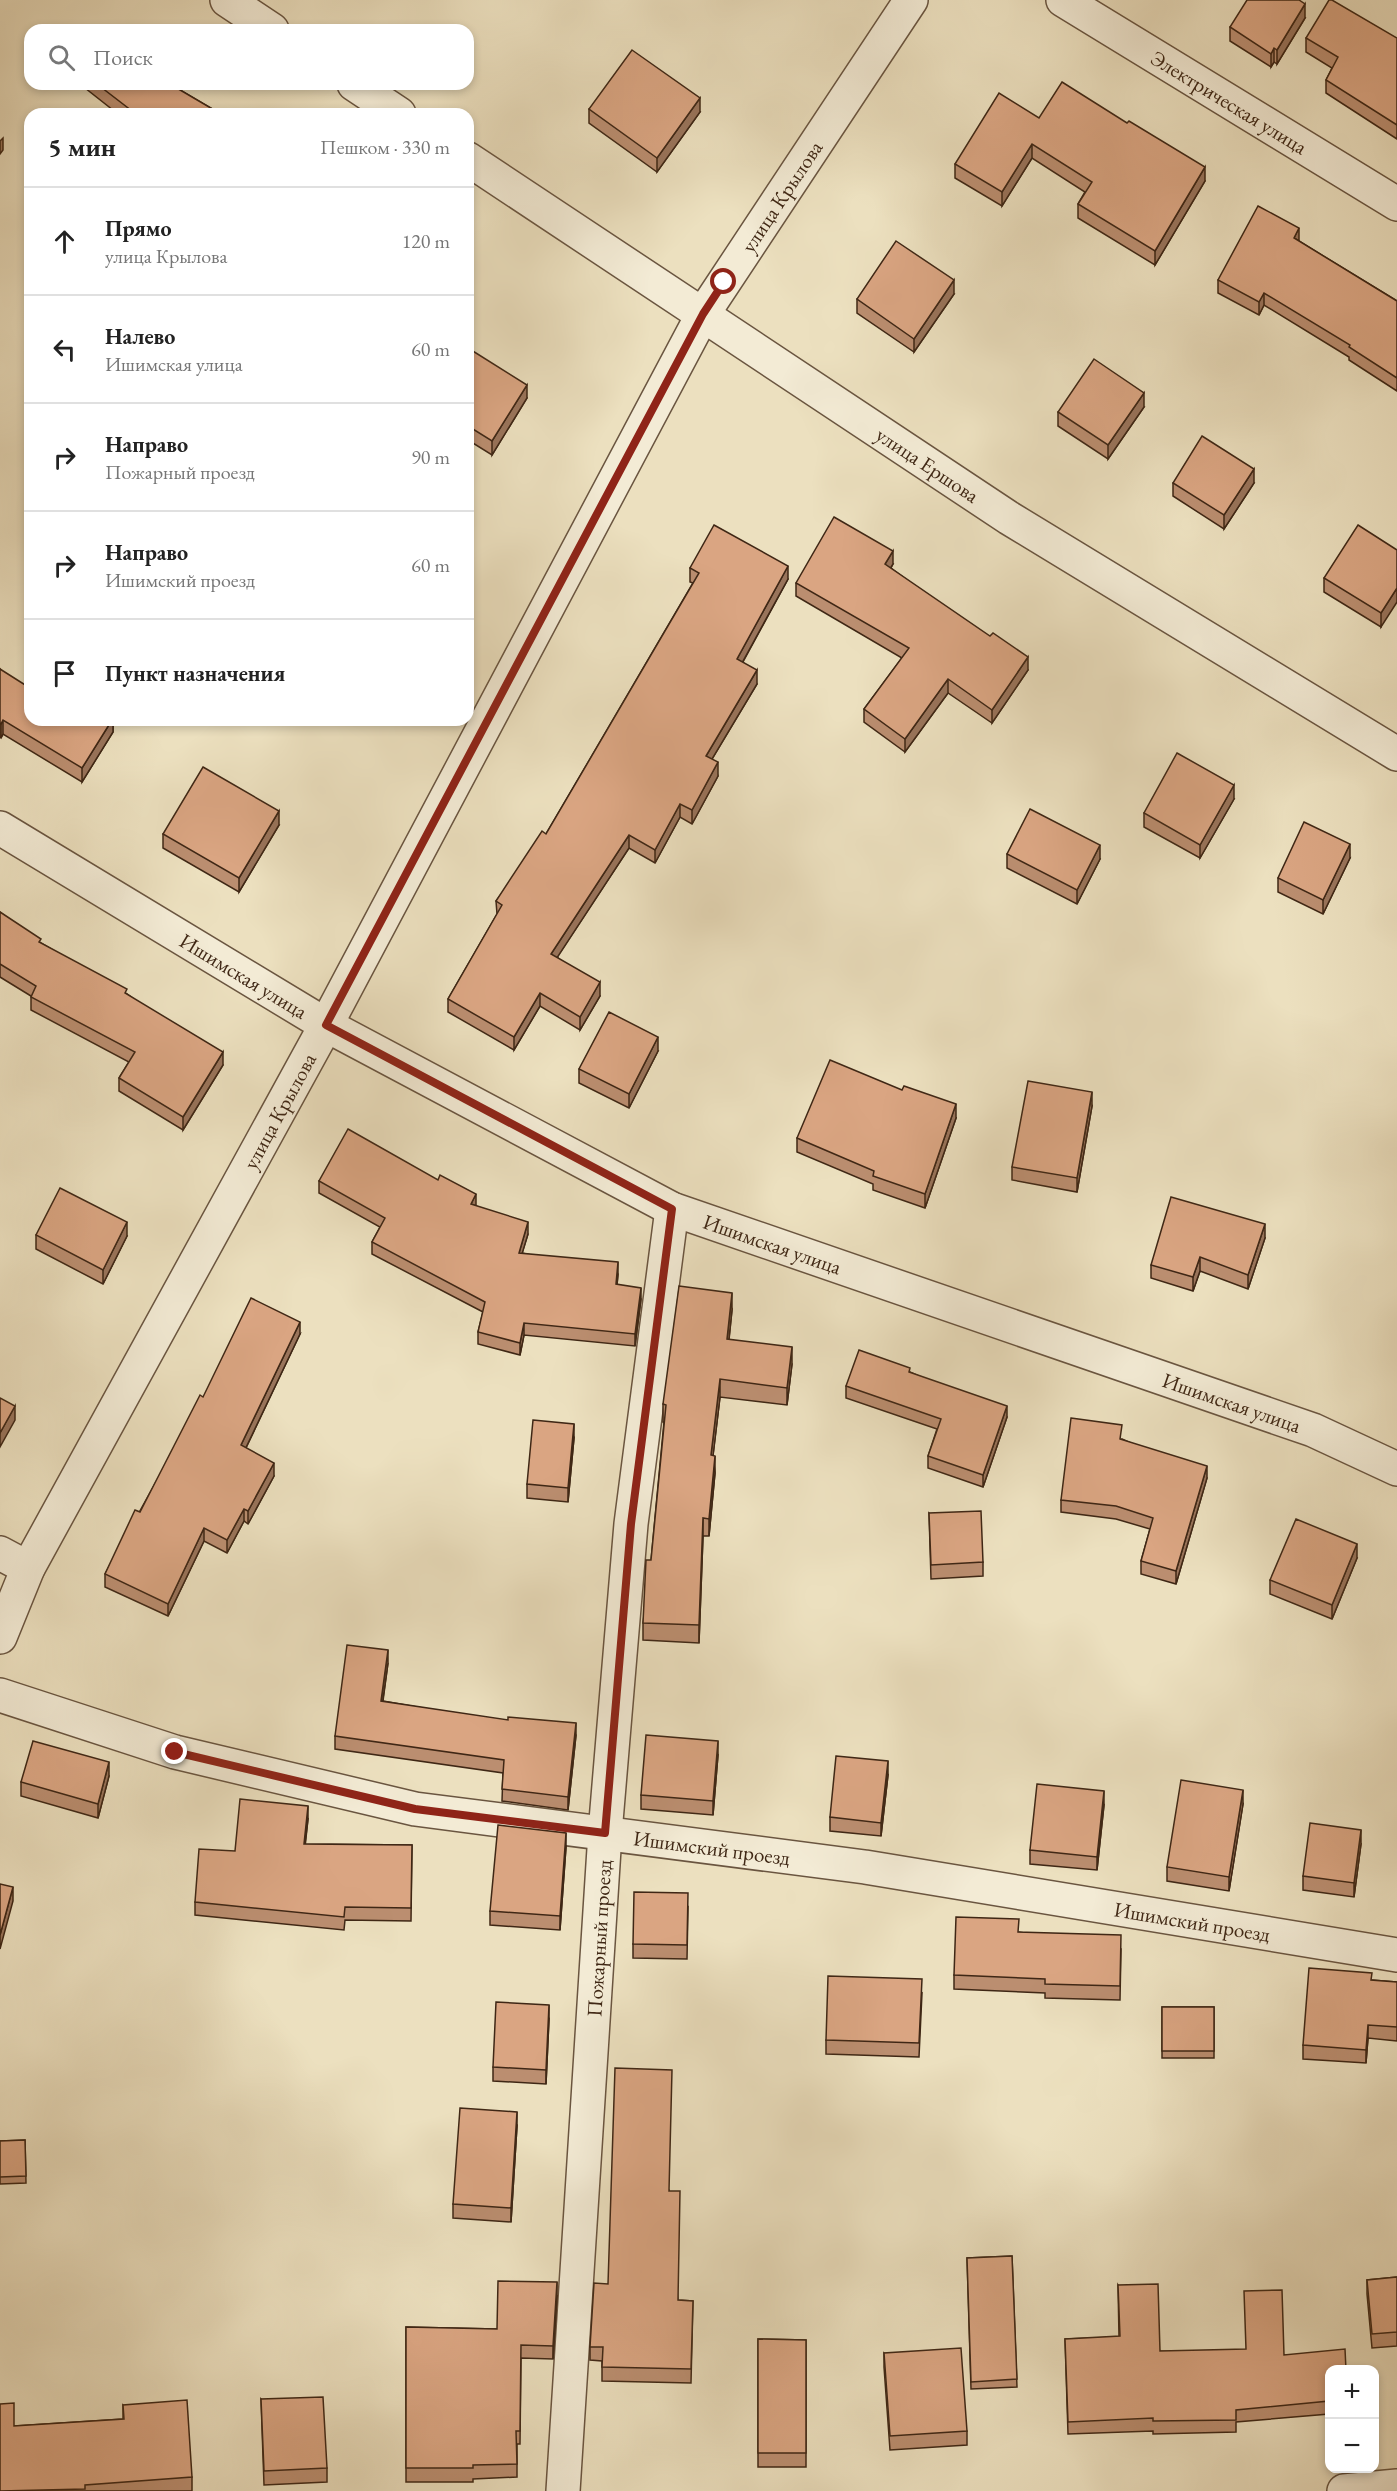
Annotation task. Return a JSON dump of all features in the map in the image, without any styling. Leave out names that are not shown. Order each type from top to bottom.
[{"type":"street","points":[[227,0],[263,24]]},
{"type":"street","name":"улица Крылова","points":[[0,1638],[14,1561],[326,1025],[703,314],[911,0]]},
{"type":"street","name":"Электрическая улица","points":[[1063,0],[1397,204]]},
{"type":"street","points":[[363,90],[390,108]]},
{"type":"street","name":"улица Ершова","points":[[474,163],[1009,518],[1397,754]]},
{"type":"street","name":"Ишимская улица","points":[[0,828],[326,1025],[672,1209],[1313,1430],[1397,1469]]},
{"type":"street","name":"Пожарный проезд","points":[[563,2491],[605,1833],[631,1524],[672,1209]]},
{"type":"street","name":"Ишимский проезд","points":[[0,1695],[175,1752],[415,1809],[865,1867],[1397,1955]]},
{"type":"street","points":[[1344,2491],[1397,2486]]},
{"type":"building","points":[[1247,0],[1299,0],[1305,4],[1277,50],[1274,48],[1271,54],[1230,27]]},
{"type":"building","points":[[1329,0],[1397,38],[1397,125],[1326,80],[1338,57],[1306,38]]},
{"type":"building","points":[[632,50],[700,98],[657,158],[589,109]]},
{"type":"building","points":[[1062,82],[1127,123],[1129,121],[1205,167],[1155,251],[1078,204],[1092,182],[1032,144],[1002,192],[955,164],[999,93],[1039,118]]},
{"type":"building","points":[[105,90],[180,90],[211,108],[128,108]]},
{"type":"building","points":[[1258,206],[1299,228],[1294,238],[1397,301],[1397,378],[1349,347],[1350,345],[1264,293],[1259,302],[1218,280]]},
{"type":"building","points":[[896,241],[954,280],[914,339],[857,299]]},
{"type":"building","points":[[474,352],[527,385],[492,441],[474,430]]},
{"type":"building","points":[[1094,359],[1144,393],[1108,445],[1058,412]]},
{"type":"building","points":[[1202,436],[1254,469],[1224,515],[1173,483]]},
{"type":"building","points":[[834,517],[893,551],[885,564],[990,636],[993,633],[1028,657],[992,710],[948,679],[905,739],[864,709],[909,648],[796,583]]},
{"type":"building","points":[[714,525],[788,566],[737,659],[757,670],[706,756],[718,762],[692,810],[680,804],[655,850],[629,835],[551,954],[600,982],[580,1017],[540,993],[514,1037],[448,999],[502,905],[496,901],[542,831],[546,834],[699,573],[690,568]]},
{"type":"building","points":[[1358,525],[1397,550],[1397,588],[1381,613],[1324,578]]},
{"type":"building","points":[[0,669],[24,684],[24,726],[108,726],[82,768],[3,720],[0,723]]},
{"type":"building","points":[[1177,753],[1234,785],[1200,845],[1144,813]]},
{"type":"building","points":[[203,767],[279,811],[239,878],[163,834]]},
{"type":"building","points":[[1030,809],[1100,845],[1077,890],[1007,854]]},
{"type":"building","points":[[1304,822],[1350,844],[1323,900],[1278,878]]},
{"type":"building","points":[[0,912],[41,939],[39,942],[127,989],[125,993],[223,1052],[183,1117],[119,1078],[135,1052],[31,997],[36,986],[0,964]]},
{"type":"building","points":[[609,1012],[658,1037],[629,1094],[579,1069]]},
{"type":"building","points":[[830,1060],[902,1090],[904,1086],[956,1104],[925,1194],[873,1176],[874,1171],[797,1138]]},
{"type":"building","points":[[1028,1081],[1092,1092],[1077,1178],[1012,1167]]},
{"type":"building","points":[[348,1129],[438,1180],[440,1175],[476,1194],[471,1204],[528,1222],[519,1253],[618,1262],[616,1284],[641,1288],[635,1334],[524,1323],[520,1343],[478,1332],[485,1302],[372,1242],[385,1218],[319,1181]]},
{"type":"building","points":[[60,1188],[127,1222],[103,1270],[36,1235]]},
{"type":"building","points":[[1171,1197],[1265,1224],[1248,1275],[1200,1257],[1193,1277],[1151,1265]]},
{"type":"building","points":[[679,1286],[732,1293],[727,1339],[792,1347],[787,1388],[720,1379],[711,1455],[715,1456],[709,1519],[703,1518],[699,1625],[643,1623],[646,1560],[651,1560],[666,1405],[663,1404]]},
{"type":"building","points":[[251,1298],[300,1322],[241,1445],[274,1463],[248,1511],[244,1509],[227,1540],[204,1528],[168,1604],[105,1574],[135,1510],[140,1512],[200,1395],[203,1397]]},
{"type":"building","points":[[859,1350],[910,1368],[909,1372],[1007,1406],[983,1475],[928,1456],[941,1419],[846,1386]]},
{"type":"building","points":[[0,1398],[15,1406],[0,1433]]},
{"type":"building","points":[[1071,1418],[1122,1425],[1120,1439],[1207,1466],[1176,1571],[1141,1561],[1153,1518],[1116,1506],[1061,1500]]},
{"type":"building","points":[[533,1420],[574,1424],[568,1488],[527,1484]]},
{"type":"building","points":[[981,1511],[983,1562],[931,1565],[929,1513]]},
{"type":"building","points":[[1296,1519],[1357,1544],[1332,1605],[1270,1580]]},
{"type":"building","points":[[347,1645],[388,1650],[381,1701],[508,1720],[508,1717],[576,1723],[568,1797],[502,1789],[504,1760],[335,1736]]},
{"type":"building","points":[[646,1735],[718,1741],[713,1801],[641,1795]]},
{"type":"building","points":[[33,1741],[109,1762],[98,1804],[21,1782]]},
{"type":"building","points":[[836,1756],[888,1761],[881,1823],[830,1817]]},
{"type":"building","points":[[1181,1780],[1243,1790],[1229,1877],[1167,1867]]},
{"type":"building","points":[[1037,1784],[1104,1791],[1097,1857],[1030,1850]]},
{"type":"building","points":[[240,1799],[308,1806],[304,1844],[412,1845],[411,1908],[345,1907],[344,1917],[195,1902],[199,1849],[235,1851]]},
{"type":"building","points":[[1310,1823],[1361,1830],[1354,1883],[1303,1876]]},
{"type":"building","points":[[498,1825],[566,1833],[560,1916],[490,1911]]},
{"type":"building","points":[[0,1884],[13,1887],[0,1935]]},
{"type":"building","points":[[634,1892],[688,1893],[687,1945],[633,1944]]},
{"type":"building","points":[[956,1917],[1019,1919],[1018,1932],[1121,1935],[1120,1986],[1045,1984],[1045,1979],[954,1975]]},
{"type":"building","points":[[1309,1968],[1372,1973],[1371,1980],[1397,1982],[1397,2027],[1368,2025],[1366,2050],[1303,2045]]},
{"type":"building","points":[[828,1976],[922,1979],[919,2043],[826,2040]]},
{"type":"building","points":[[496,2002],[549,2005],[546,2070],[493,2067]]},
{"type":"building","points":[[1162,2007],[1214,2007],[1214,2051],[1162,2051]]},
{"type":"building","points":[[615,2068],[672,2070],[669,2191],[680,2191],[678,2300],[693,2301],[691,2369],[602,2367],[603,2347],[590,2347],[594,2283],[608,2284]]},
{"type":"building","points":[[460,2108],[517,2112],[511,2208],[453,2204]]},
{"type":"building","points":[[25,2140],[26,2176],[0,2177],[0,2141]]},
{"type":"building","points":[[1012,2256],[1017,2379],[971,2382],[967,2258]]},
{"type":"building","points":[[1397,2277],[1397,2332],[1372,2334],[1367,2280]]},
{"type":"building","points":[[498,2281],[557,2282],[553,2346],[521,2345],[520,2431],[516,2431],[517,2464],[473,2465],[473,2468],[406,2468],[406,2327],[497,2329]]},
{"type":"building","points":[[1158,2284],[1160,2351],[1246,2349],[1244,2291],[1282,2290],[1284,2355],[1345,2349],[1346,2365],[1325,2365],[1325,2401],[1236,2410],[1236,2420],[1153,2421],[1153,2418],[1068,2422],[1065,2339],[1120,2336],[1118,2285]]},
{"type":"building","points":[[758,2339],[806,2340],[806,2453],[758,2453]]},
{"type":"building","points":[[961,2348],[967,2431],[890,2436],[884,2353]]},
{"type":"building","points":[[323,2397],[327,2468],[264,2471],[261,2399]]},
{"type":"building","points":[[187,2400],[192,2477],[85,2485],[85,2489],[0,2491],[0,2404],[14,2403],[14,2426],[124,2419],[123,2405]]},
{"type":"route","points":[[175,1752],[415,1809],[605,1833],[631,1524],[672,1209],[326,1025],[703,314],[724,282]]}]
